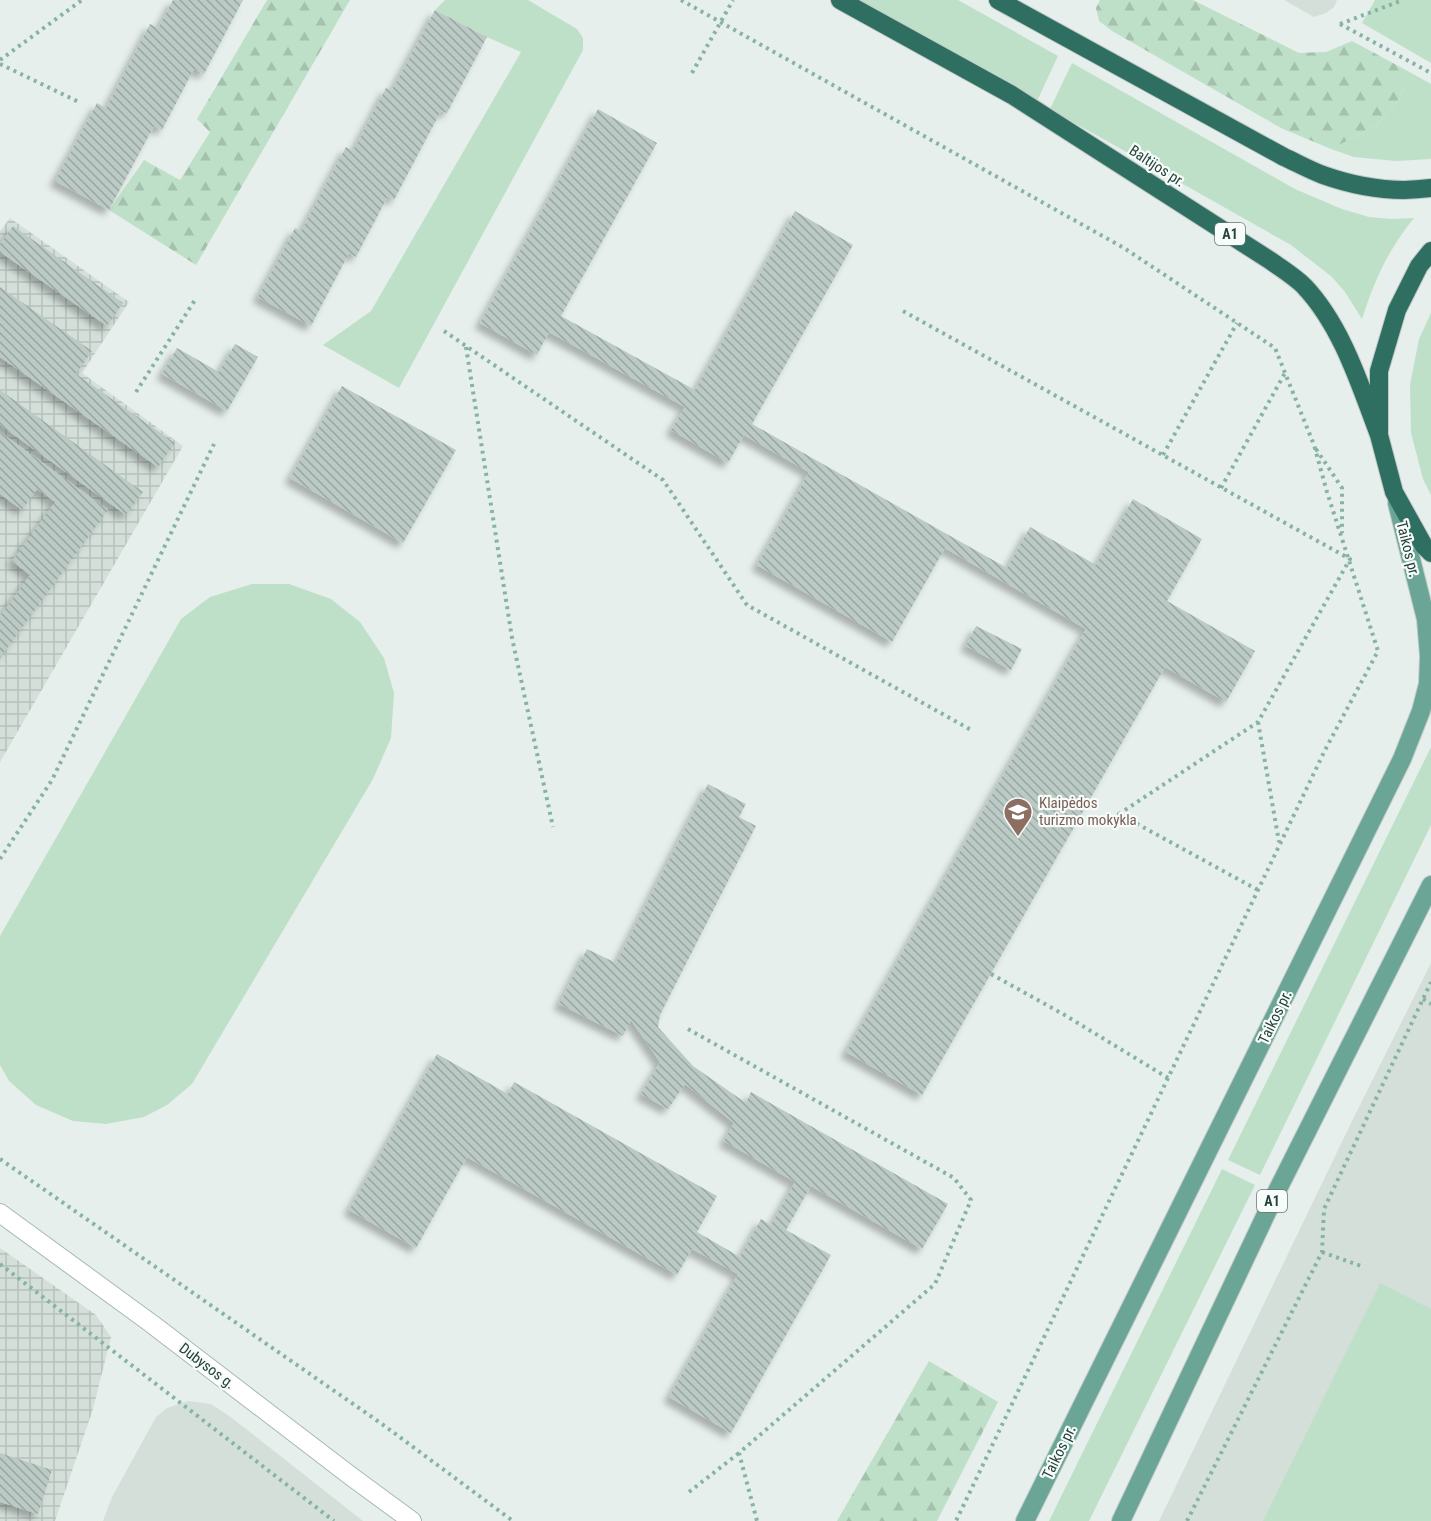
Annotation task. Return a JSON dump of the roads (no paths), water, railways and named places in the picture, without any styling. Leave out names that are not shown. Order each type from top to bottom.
[{"type":"highway","name":"Baltijos pr.","points":[[840,0],[1012,95],[1271,261],[1304,286],[1331,321],[1350,361],[1379,435]]},
{"type":"highway","points":[[998,0],[1284,157],[1324,175],[1363,186],[1413,190],[1431,188]]},
{"type":"highway","name":"A1","points":[[1431,251],[1419,266],[1397,310],[1379,371],[1379,435],[1394,492],[1424,546],[1431,553]]},
{"type":"main road","name":"Taikos pr.","points":[[1025,1521],[1397,770],[1420,711],[1428,684],[1429,656],[1426,619],[1394,492]]},
{"type":"main road","name":"A1","points":[[1121,1521],[1277,1191],[1431,885]]},
{"type":"street","name":"Dubysos g.","points":[[0,1213],[152,1324],[412,1521]]},
{"type":"place","name":"Klaipėdos turizmo mokykla","points":[[1018,838]]}]
